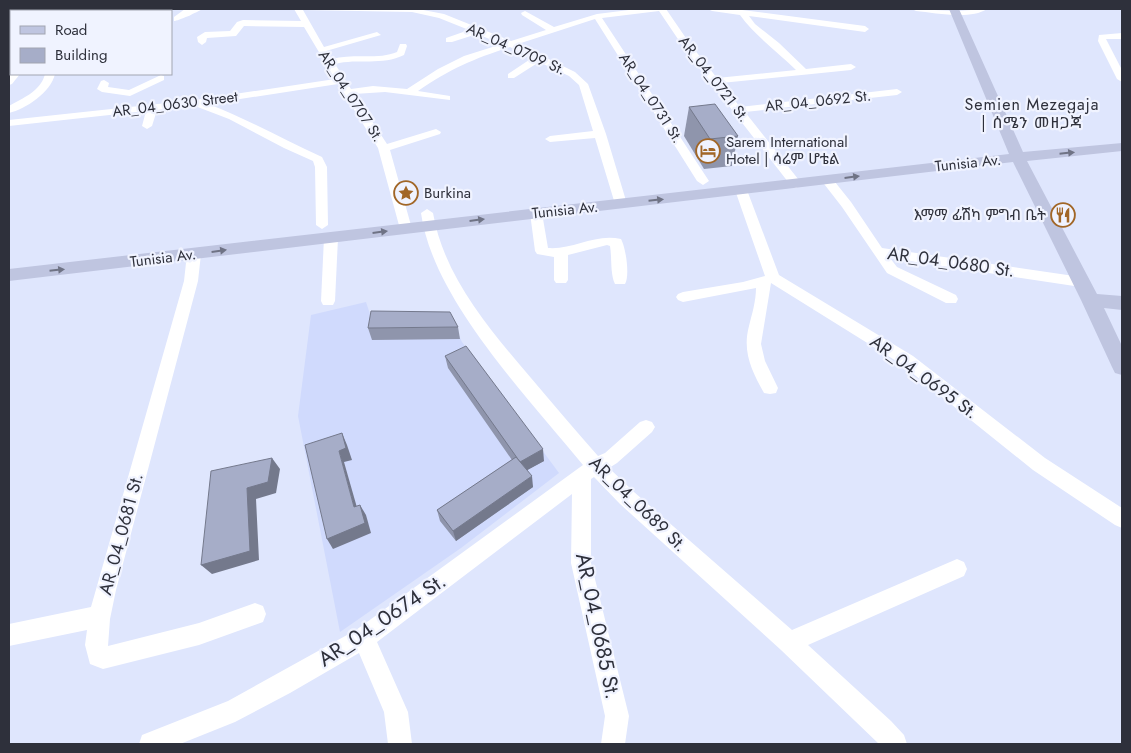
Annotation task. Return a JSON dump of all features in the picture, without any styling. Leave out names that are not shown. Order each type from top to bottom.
[{"type":"main road","points":[[955,11],[1016,152],[1091,300],[1122,366]]},
{"type":"main road","name":"Tunisia Av.","points":[[428,220],[619,197],[741,190],[792,178],[828,180],[1122,135]]},
{"type":"main road","name":"Tunisia Av.","points":[[9,275],[194,254],[326,232],[405,222],[536,213],[703,181],[792,178],[1016,152],[1122,147]]},
{"type":"main road","name":"Tunisia Av.","points":[[9,261],[184,242],[326,232]]},
{"type":"main road","points":[[1091,300],[1122,303]]},
{"type":"street","points":[[176,19],[188,11],[198,9]]},
{"type":"street","name":"AR_04_0707 St.","points":[[298,9],[329,63],[384,148],[405,222]]},
{"type":"street","name":"AR_04_0709 St.","points":[[306,9],[419,10],[441,16],[510,44],[579,79],[583,84],[601,134],[619,197]]},
{"type":"street","points":[[411,91],[453,64],[598,14],[656,9]]},
{"type":"street","name":"AR_04_0721 St.","points":[[662,9],[687,46],[792,178]]},
{"type":"street","points":[[712,9],[865,29]]},
{"type":"street","points":[[791,18],[799,9]]},
{"type":"street","points":[[916,9],[955,11],[983,9]]},
{"type":"street","points":[[441,16],[456,10]]},
{"type":"street","points":[[742,12],[752,26],[776,45],[803,71]]},
{"type":"street","points":[[525,13],[552,30]]},
{"type":"street","name":"AR_04_0731 St.","points":[[598,14],[703,181]]},
{"type":"street","points":[[202,42],[202,36],[233,34],[243,22],[305,24]]},
{"type":"street","points":[[449,40],[476,31]]},
{"type":"street","points":[[321,50],[377,35]]},
{"type":"street","points":[[1122,36],[1102,37],[1102,41],[1122,79]]},
{"type":"street","points":[[329,63],[352,58],[373,60],[395,56],[401,53],[403,46]]},
{"type":"street","points":[[511,76],[539,58]]},
{"type":"street","points":[[714,81],[851,67]]},
{"type":"street","points":[[9,110],[35,95],[48,82],[50,75]]},
{"type":"street","points":[[120,111],[142,75]]},
{"type":"street","points":[[104,83],[102,89],[130,93],[152,86],[161,78]]},
{"type":"street","name":"AR_04_0630 Street","points":[[9,123],[195,103],[341,81]]},
{"type":"street","points":[[374,88],[390,81]]},
{"type":"street","points":[[349,92],[374,88],[411,91],[446,98]]},
{"type":"street","name":"AR_04_0692 St.","points":[[738,110],[897,92]]},
{"type":"street","points":[[195,103],[213,108],[233,117],[288,146],[318,159],[321,167],[326,232],[328,301]]},
{"type":"street","points":[[147,126],[152,108]]},
{"type":"street","points":[[384,148],[436,132]]},
{"type":"street","points":[[550,138],[601,134]]},
{"type":"street","name":"AR_04_0680 St.","points":[[828,180],[878,252],[1082,282]]},
{"type":"street","points":[[741,190],[768,280],[756,328],[754,350],[770,388]]},
{"type":"street","points":[[536,213],[542,251],[561,251],[616,242],[620,258],[620,281]]},
{"type":"street","name":"AR_04_0689 St.","points":[[428,220],[444,266],[479,327],[589,471],[627,498],[790,642],[895,744]]},
{"type":"street","points":[[561,251],[561,280]]},
{"type":"street","points":[[878,252],[892,270],[951,299]]},
{"type":"street","name":"AR_04_0681 St.","points":[[194,254],[191,281],[132,490],[100,616],[96,649],[98,656],[103,658],[199,634],[254,614]]},
{"type":"street","points":[[683,297],[734,289],[768,280]]},
{"type":"street","name":"AR_04_0695 St.","points":[[768,280],[908,360],[1039,464],[1122,519]]},
{"type":"street","points":[[589,471],[611,458],[646,427]]},
{"type":"street","name":"AR_04_0674 St.","points":[[151,744],[235,710],[364,638],[589,471]]},
{"type":"street","name":"AR_04_0685 St.","points":[[589,471],[581,563],[617,716],[613,744]]},
{"type":"street","points":[[790,642],[957,569]]},
{"type":"street","points":[[9,635],[100,616]]},
{"type":"street","points":[[364,638],[396,712],[400,744]]},
{"type":"shaded area","points":[[366,302],[371,317],[451,319],[462,342],[559,473],[461,548],[340,632],[298,416],[311,315]]},
{"type":"building","points":[[715,104],[738,136],[710,139],[689,107]]},
{"type":"building","points":[[371,311],[450,312],[458,327],[368,328]]},
{"type":"building","points":[[466,346],[543,449],[520,462],[445,356]]},
{"type":"building","points":[[342,433],[346,448],[339,451],[354,507],[360,505],[365,523],[327,539],[305,445]]},
{"type":"building","points":[[516,457],[532,476],[453,531],[437,510]]},
{"type":"building","points":[[272,458],[268,482],[247,488],[250,551],[201,565],[211,471]]},
{"type":"place","name":"Sarem International Hotel | ሳሬም ሆቴል","points":[[708,151]]},
{"type":"place","name":"Burkina","points":[[406,193]]},
{"type":"place","name":"እማማ ፊሽካ ምግብ ቤት","points":[[1063,215]]},
{"type":"district","name":"Semien Mezegaja | ሰሜን መዘጋጃ","points":[[1032,113]]}]
